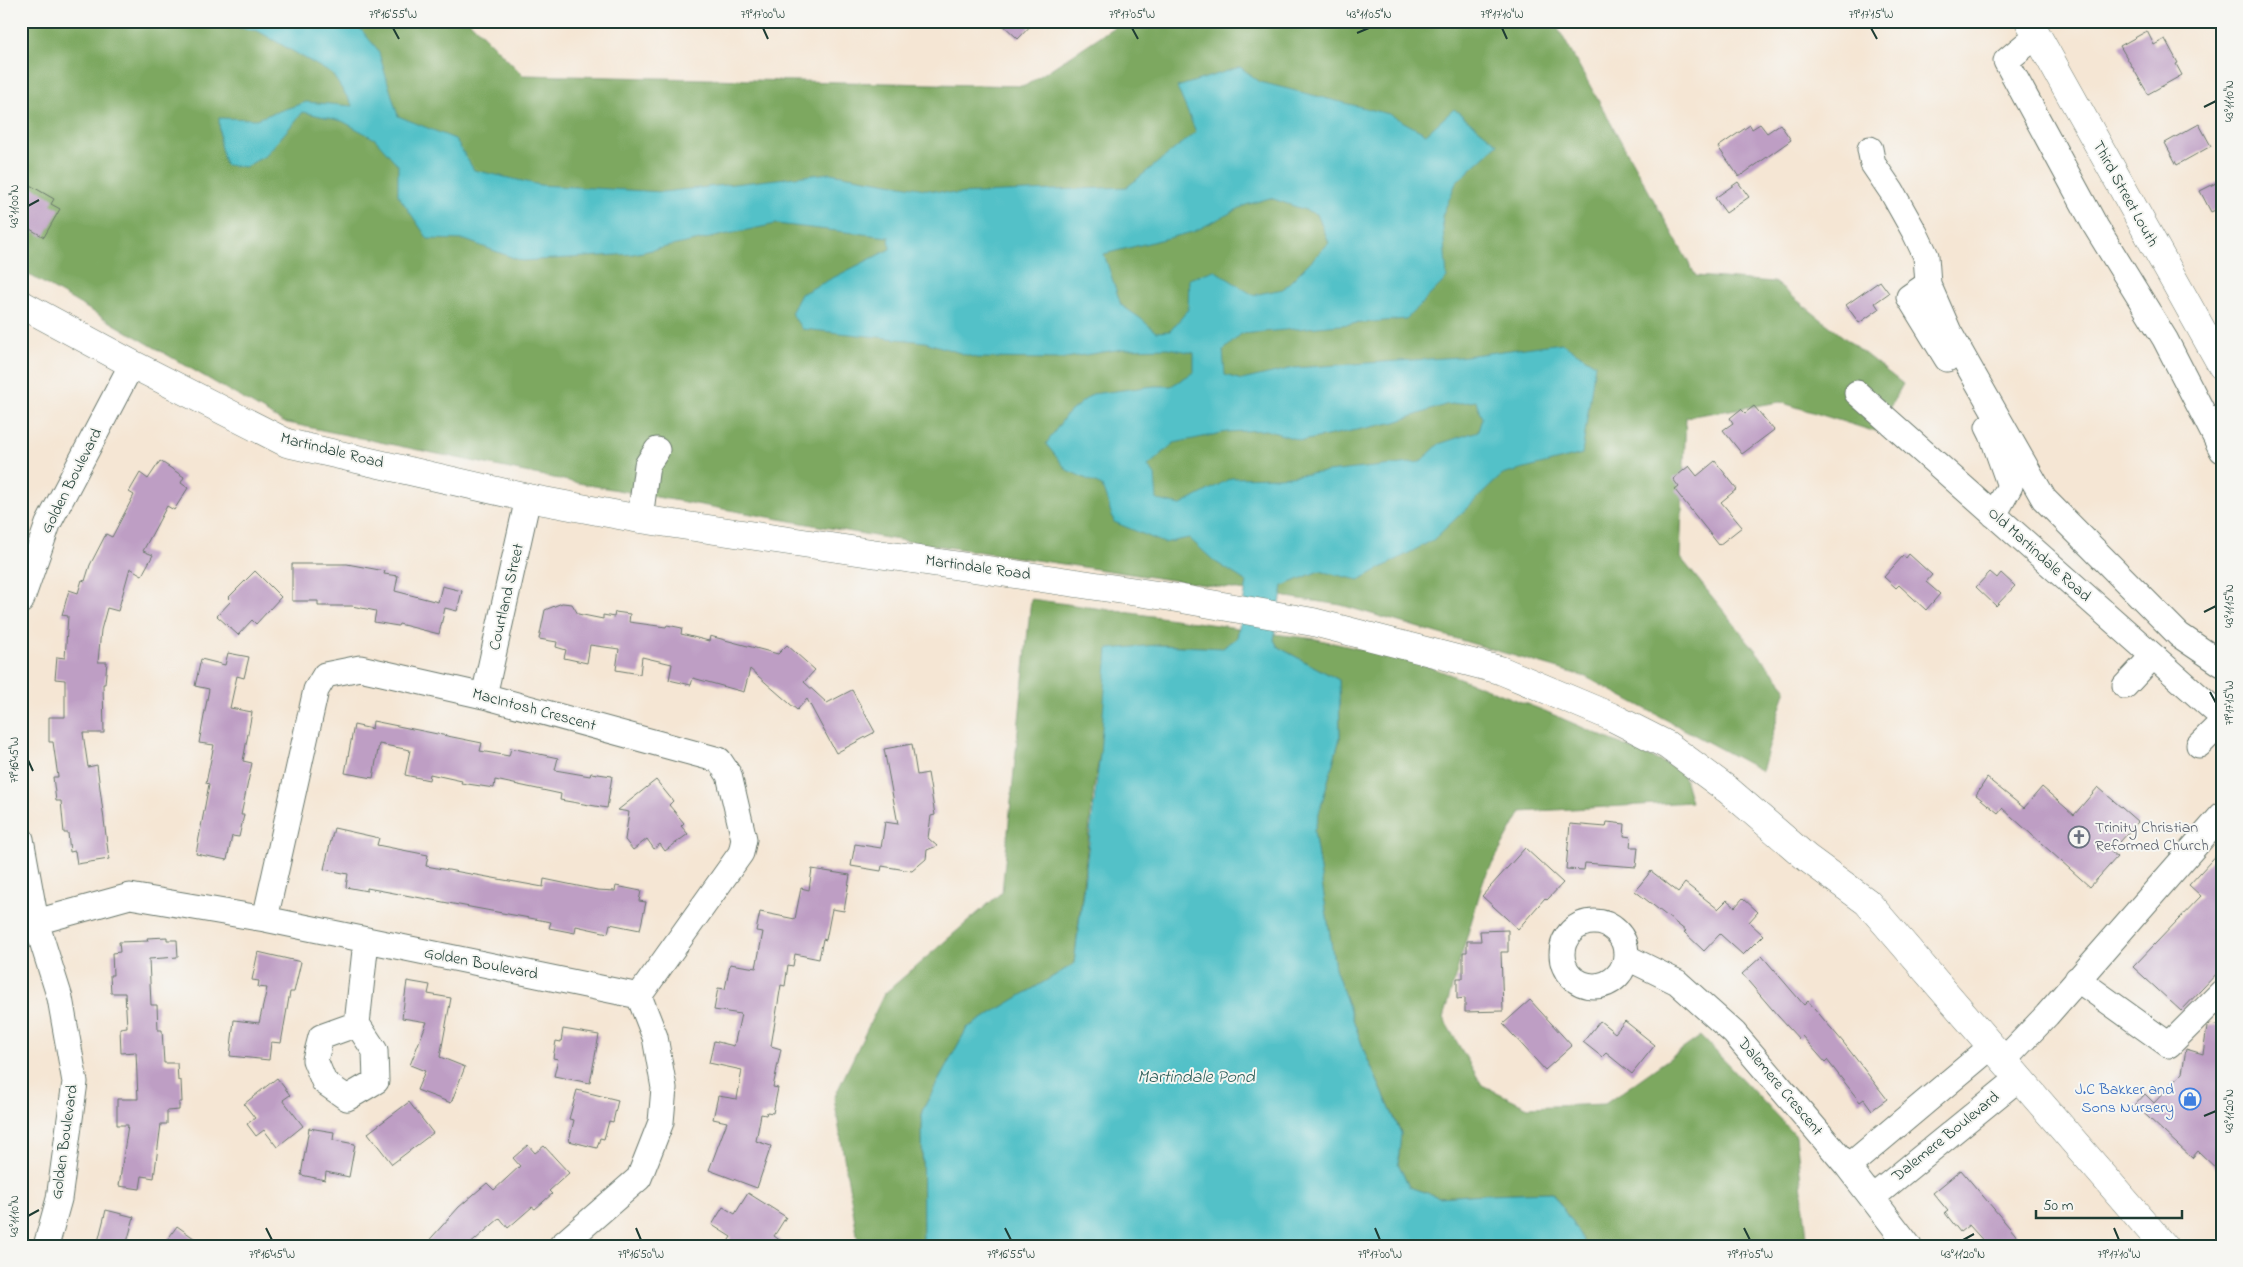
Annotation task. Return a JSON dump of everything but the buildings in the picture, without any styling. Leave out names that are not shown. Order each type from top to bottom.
[{"type":"main road","name":"Third Street Louth","points":[[2032,29],[2222,366]]},
{"type":"main road","name":"Martindale Road","points":[[21,304],[132,364],[287,443],[528,498],[640,518],[1171,597],[1313,622],[1500,670],[1612,717],[1668,745],[1728,790],[1807,858],[1867,902],[2164,1246]]},
{"type":"street","points":[[2032,29],[2006,61],[2096,227],[2165,339],[2222,450]]},
{"type":"street","points":[[1870,149],[1873,164],[1916,233],[1926,256],[1928,284],[1949,332],[2044,499],[2179,635],[2222,664]]},
{"type":"street","points":[[1928,284],[1909,296],[1992,435],[2010,486],[1994,515]]},
{"type":"street","name":"Golden Boulevard","points":[[21,601],[48,524],[132,364]]},
{"type":"street","name":"Old Martindale Road","points":[[1857,393],[2222,717]]},
{"type":"street","points":[[640,518],[647,465],[657,450]]},
{"type":"street","name":"Courtland Street","points":[[484,696],[528,498]]},
{"type":"street","points":[[2125,686],[2153,656]]},
{"type":"street","name":"MacIntosh Crescent","points":[[264,919],[316,690],[325,676],[360,668],[484,696],[719,760],[730,775],[744,839],[741,853],[639,996]]},
{"type":"street","points":[[2200,745],[2222,722]]},
{"type":"street","points":[[1848,1167],[2005,1061],[2222,816]]},
{"type":"street","name":"Golden Boulevard","points":[[21,839],[36,922],[60,998],[75,1082],[59,1200],[46,1246]]},
{"type":"street","name":"Golden Boulevard","points":[[36,922],[130,896],[264,919],[639,996]]},
{"type":"street","points":[[357,1024],[366,941]]},
{"type":"street","name":"Dalemere Crescent","points":[[1626,957],[1677,982],[1734,1033],[1848,1167],[1909,1246]]},
{"type":"street","points":[[2077,979],[2169,1045],[2222,992]]},
{"type":"street","points":[[561,1246],[639,1178],[661,1122],[664,1088],[657,1046],[639,996]]},
{"type":"street","name":"Dalemere Boulevard","points":[[1873,1198],[2005,1061]]},
{"type":"green space","points":[[21,21],[469,21],[523,75],[1025,86],[1123,21],[1554,21],[1696,276],[1774,282],[1903,384],[1876,432],[1780,402],[1686,417],[1680,557],[1786,688],[1762,771],[1586,677],[1341,605],[886,538],[578,483],[283,422],[21,270]]},
{"type":"green space","points":[[1031,599],[1238,628],[1237,639],[1223,648],[1158,645],[1100,754],[1094,787],[1074,964],[967,1028],[922,1111],[923,1246],[859,1246],[834,1098],[884,994],[1002,892]]},
{"type":"green space","points":[[1274,634],[1316,639],[1420,663],[1545,711],[1682,771],[1691,802],[1521,812],[1484,879],[1443,1018],[1482,1085],[1528,1107],[1605,1104],[1701,1036],[1796,1136],[1808,1246],[1589,1246],[1585,1243],[1552,1192],[1439,1197],[1409,1187],[1398,1163],[1401,1132],[1366,1056],[1335,968],[1314,831],[1340,738],[1339,680],[1278,647],[1274,640]]},
{"type":"water","name":"Martindale Pond","points":[[199,21],[354,21],[378,50],[398,116],[455,139],[474,170],[540,185],[663,192],[830,173],[955,194],[1127,187],[1196,132],[1177,87],[1240,67],[1260,82],[1389,114],[1426,134],[1454,109],[1498,144],[1456,183],[1442,216],[1447,278],[1406,319],[1241,334],[1223,351],[1225,375],[1242,380],[1293,368],[1458,357],[1562,343],[1595,364],[1582,454],[1502,475],[1433,540],[1359,580],[1319,571],[1283,586],[1274,640],[1278,647],[1339,680],[1340,738],[1314,831],[1335,968],[1366,1056],[1401,1133],[1398,1163],[1409,1187],[1439,1197],[1552,1192],[1585,1243],[1589,1246],[923,1246],[922,1111],[967,1028],[1074,964],[1100,754],[1108,649],[1158,645],[1223,648],[1237,638],[1247,582],[1214,561],[1189,538],[1164,543],[1114,522],[1102,486],[1067,470],[1046,444],[1066,415],[1092,394],[1154,386],[1171,386],[1194,372],[1194,353],[1168,348],[1123,349],[1059,359],[976,358],[925,342],[802,329],[791,313],[801,294],[890,249],[889,237],[776,224],[633,254],[522,261],[465,240],[428,239],[398,195],[398,165],[375,139],[342,121],[303,112],[265,156],[245,167],[225,165],[220,144],[219,118],[256,119],[306,102],[353,106],[332,74],[258,31]],"holes":[[[1270,198],[1317,214],[1329,243],[1283,289],[1253,295],[1214,270],[1189,279],[1188,310],[1170,331],[1156,332],[1121,305],[1104,254],[1193,232],[1246,205]],[[1476,401],[1482,418],[1478,431],[1439,444],[1420,462],[1280,477],[1231,478],[1181,505],[1157,500],[1155,475],[1148,466],[1174,443],[1227,432],[1266,430],[1302,441],[1396,422],[1445,405]]]},
{"type":"place","name":"Trinity Christian Reformed Church","points":[[2079,837]]},
{"type":"place","name":"J.C Bakker and Sons Nursery","points":[[2190,1099]]}]
